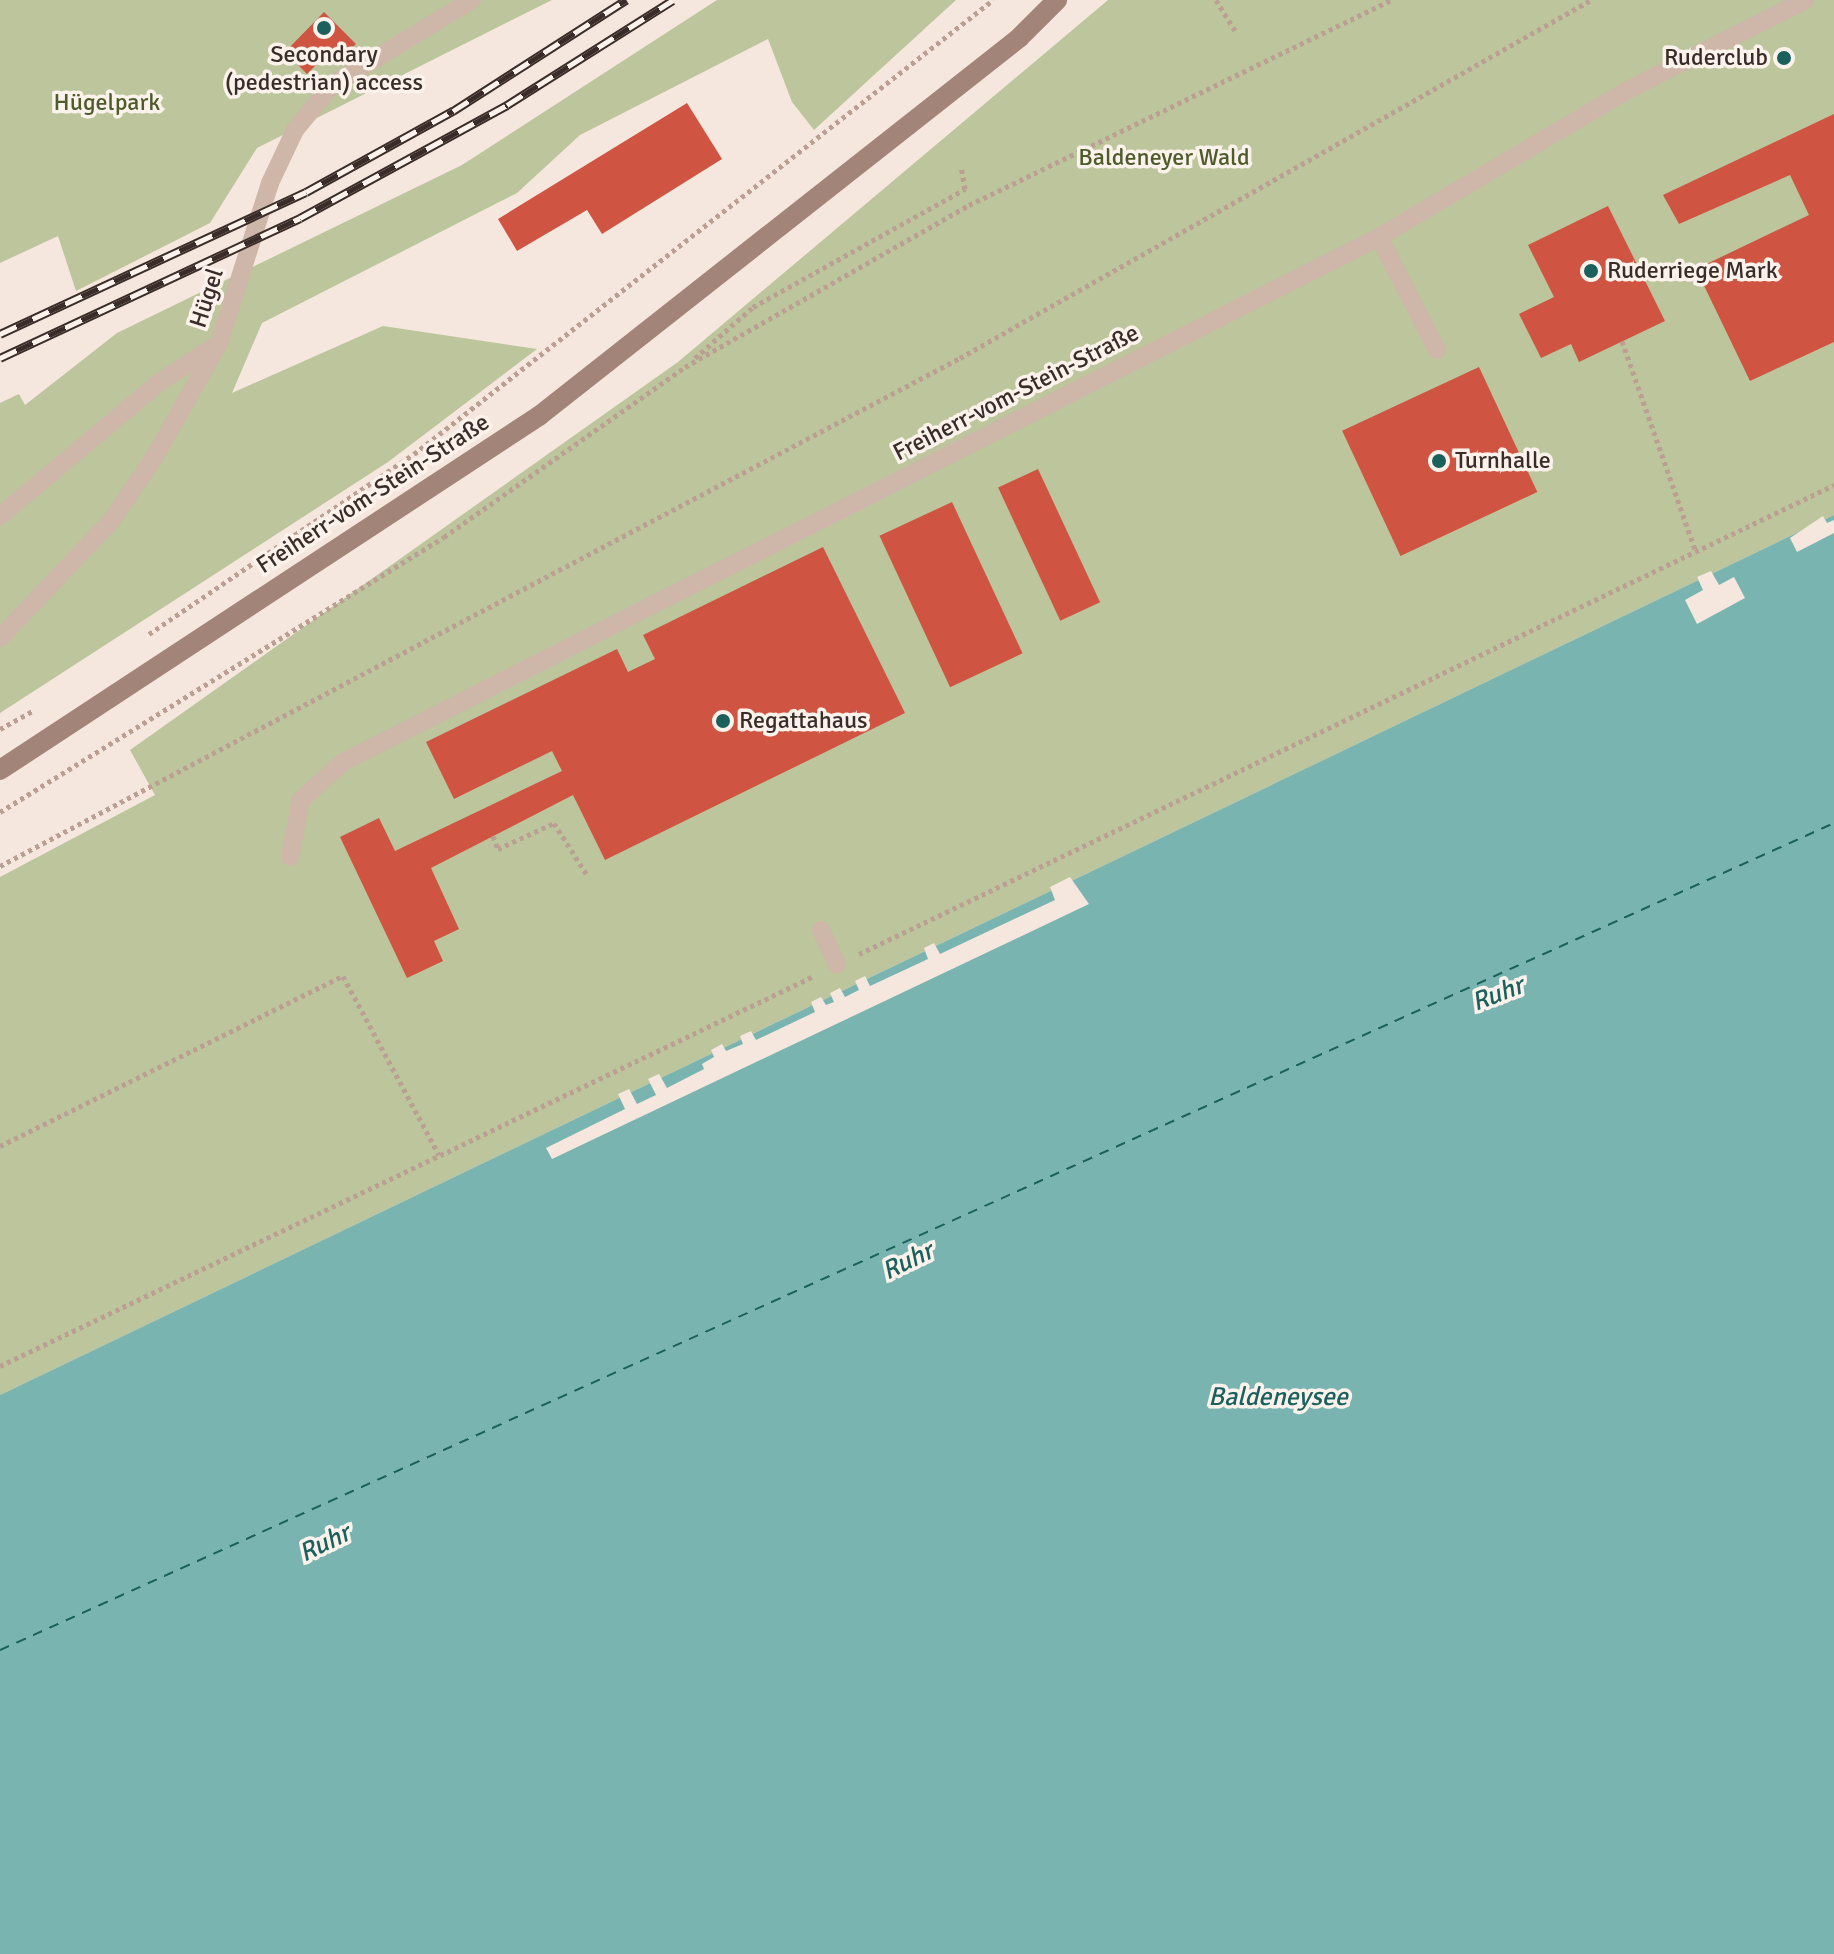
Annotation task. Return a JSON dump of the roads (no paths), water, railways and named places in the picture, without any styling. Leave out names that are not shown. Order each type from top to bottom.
[{"type":"main road","name":"Freiherr-vom-Stein-Straße","points":[[0,770],[539,416],[1019,38],[1057,0]]},
{"type":"lane","name":"Hügel","points":[[0,638],[112,520],[219,343],[270,183],[295,130],[332,85],[472,0]]},
{"type":"lane","name":"Freiherr-vom-Stein-Straße","points":[[290,857],[301,800],[343,762],[1379,237],[1624,92],[1805,0]]},
{"type":"lane","points":[[1379,237],[1437,350]]},
{"type":"lane","points":[[0,516],[161,381],[219,343]]},
{"type":"lane","points":[[821,930],[837,965]]},
{"type":"water","name":"Baldeneysee","points":[[1834,515],[1834,1954],[0,1954],[0,1395]]},
{"type":"railway","points":[[0,334],[306,192],[453,111],[626,0]]},
{"type":"railway","points":[[0,358],[300,218],[507,105],[673,0]]},
{"type":"place","name":"Secondary (pedestrian) access","points":[[324,28]]},
{"type":"place","name":"Ruderclub","points":[[1784,58]]},
{"type":"place","name":"Ruderriege Mark","points":[[1591,271]]},
{"type":"place","name":"Turnhalle","points":[[1439,461]]},
{"type":"place","name":"Regattahaus","points":[[723,721]]},
{"type":"park label","name":"Hügelpark","points":[[107,103]]},
{"type":"park label","name":"Baldeneyer Wald","points":[[1164,158]]},
{"type":"water label","name":"Ruhr","points":[[1498,995]]},
{"type":"water label","name":"Ruhr","points":[[908,1262]]},
{"type":"water label","name":"Ruhr","points":[[325,1544]]}]
